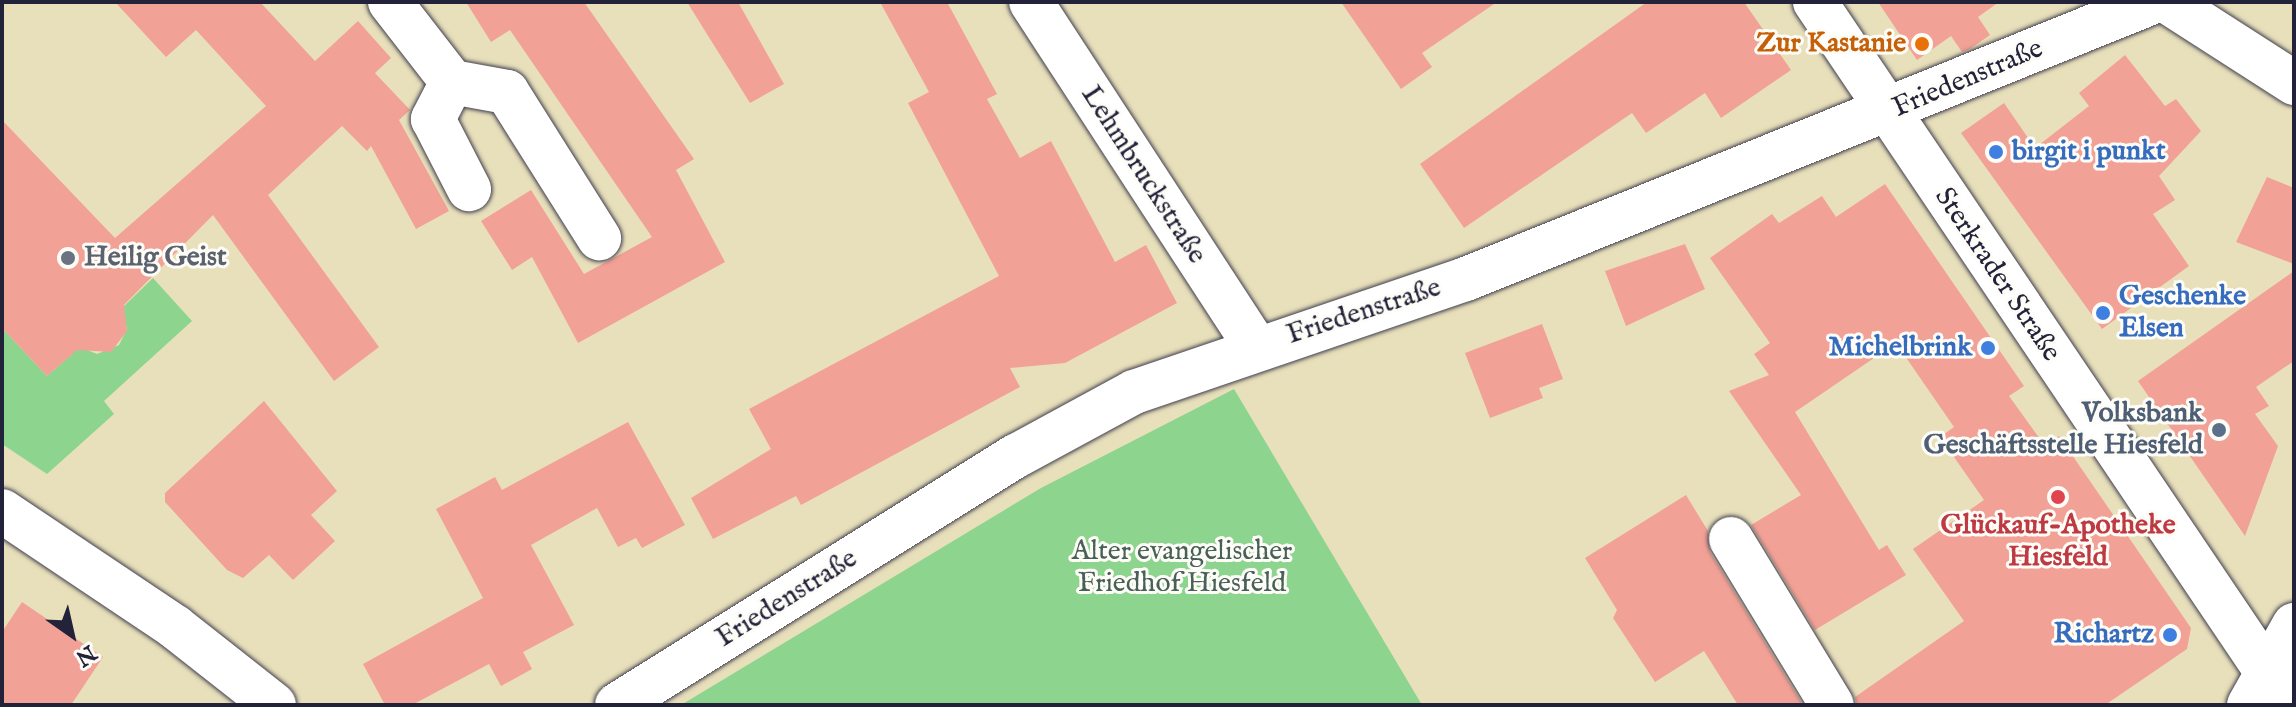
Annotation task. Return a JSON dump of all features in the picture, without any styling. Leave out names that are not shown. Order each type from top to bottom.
[{"type":"street","points":[[390,2],[452,82],[507,92],[599,238]]},
{"type":"street","name":"Lehmbruckstraße","points":[[1031,2],[1256,347]]},
{"type":"street","name":"Sterkrader Straße","points":[[1815,2],[2269,696]]},
{"type":"street","name":"Friedenstraße","points":[[617,705],[1016,456],[1134,392],[1256,347],[1466,279],[1888,112],[2153,2]]},
{"type":"street","points":[[2168,2],[2294,83]]},
{"type":"street","points":[[452,82],[433,119],[469,189]]},
{"type":"street","points":[[2,511],[175,627],[274,705]]},
{"type":"street","points":[[1731,539],[1832,705]]},
{"type":"street","points":[[2269,696],[2294,625]]},
{"type":"green space","points":[[153,278],[192,321],[104,401],[114,414],[47,474],[2,444],[2,328],[47,376],[80,347],[97,354],[119,345],[127,329],[121,309]]},
{"type":"green space","name":"Alter evangelischer Friedhof Hiesfeld","points":[[1234,389],[1422,705],[681,705],[1041,488]]},
{"type":"building","points":[[115,2],[260,2],[315,61],[358,21],[391,58],[375,73],[410,110],[399,120],[449,211],[416,229],[371,146],[367,151],[342,126],[268,195],[379,347],[334,381],[213,215],[124,305],[127,331],[111,352],[77,350],[47,376],[2,328],[2,120],[115,238],[266,106],[196,30],[166,57]]},
{"type":"building","points":[[466,2],[584,2],[694,159],[676,170],[725,262],[578,343],[532,257],[512,270],[481,221],[531,190],[584,274],[652,237],[510,30],[491,42]]},
{"type":"building","points":[[687,2],[738,2],[784,84],[750,103]]},
{"type":"building","points":[[880,2],[947,2],[997,94],[987,99],[1020,158],[1051,141],[1115,262],[1146,245],[1177,303],[1065,363],[1010,368],[1020,387],[801,505],[796,496],[713,539],[691,498],[771,449],[749,409],[999,276],[908,103],[929,92]]},
{"type":"building","points":[[1341,2],[1497,2],[1422,53],[1432,67],[1401,89]]},
{"type":"building","points":[[1647,2],[1744,2],[1791,70],[1721,118],[1705,93],[1646,133],[1632,113],[1464,228],[1420,164]]},
{"type":"building","points":[[1878,2],[1999,2],[1978,17],[1990,35],[1962,52],[1951,36],[1917,60]]},
{"type":"building","points":[[2125,55],[2165,106],[2176,99],[2201,131],[2159,176],[2175,200],[2153,214],[2189,266],[2102,329],[1961,133],[2004,103],[2035,148],[2089,106],[2079,93]]},
{"type":"building","points":[[2267,177],[2294,188],[2294,264],[2236,242]]},
{"type":"building","points":[[1885,184],[2024,386],[2009,396],[2045,446],[2059,436],[2191,628],[2187,649],[2105,705],[1857,705],[1855,697],[1964,621],[1913,549],[1984,500],[1940,437],[1954,427],[1896,343],[1795,412],[1879,550],[1887,545],[1906,575],[1815,630],[1751,525],[1801,495],[1729,391],[1769,375],[1754,354],[1770,343],[1710,258],[1772,214],[1779,223],[1822,196],[1836,217]]},
{"type":"building","points":[[1685,244],[1705,289],[1626,326],[1605,271]]},
{"type":"building","points":[[2294,271],[2294,361],[2256,387],[2269,406],[2255,414],[2278,446],[2245,536],[2138,381]]},
{"type":"building","points":[[1542,324],[1563,379],[1539,388],[1543,398],[1490,418],[1465,353]]},
{"type":"building","points":[[264,401],[337,491],[311,515],[335,541],[293,580],[269,555],[243,578],[227,570],[165,502],[165,493]]},
{"type":"building","points":[[628,422],[685,525],[642,548],[636,538],[618,547],[597,508],[531,545],[574,625],[523,652],[532,669],[501,686],[489,664],[412,705],[385,705],[363,664],[483,598],[436,509],[495,477],[502,490]]},
{"type":"building","points":[[1686,495],[1708,531],[1710,552],[1803,705],[1738,705],[1704,651],[1655,682],[1613,618],[1617,610],[1585,558]]},
{"type":"building","points":[[22,602],[103,657],[71,705],[2,705],[2,632]]},
{"type":"place","name":"Zur Kastanie","points":[[1922,44]]},
{"type":"place","name":"birgit i punkt","points":[[1996,152]]},
{"type":"place","name":"Heilig Geist","points":[[68,258]]},
{"type":"place","name":"Geschenke Elsen","points":[[2103,313]]},
{"type":"place","name":"Michelbrink","points":[[1988,348]]},
{"type":"place","name":"Volksbank Geschäftsstelle Hiesfeld","points":[[2219,430]]},
{"type":"place","name":"Glückauf-Apotheke Hiesfeld","points":[[2058,497]]},
{"type":"place","name":"Richartz","points":[[2170,635]]}]
